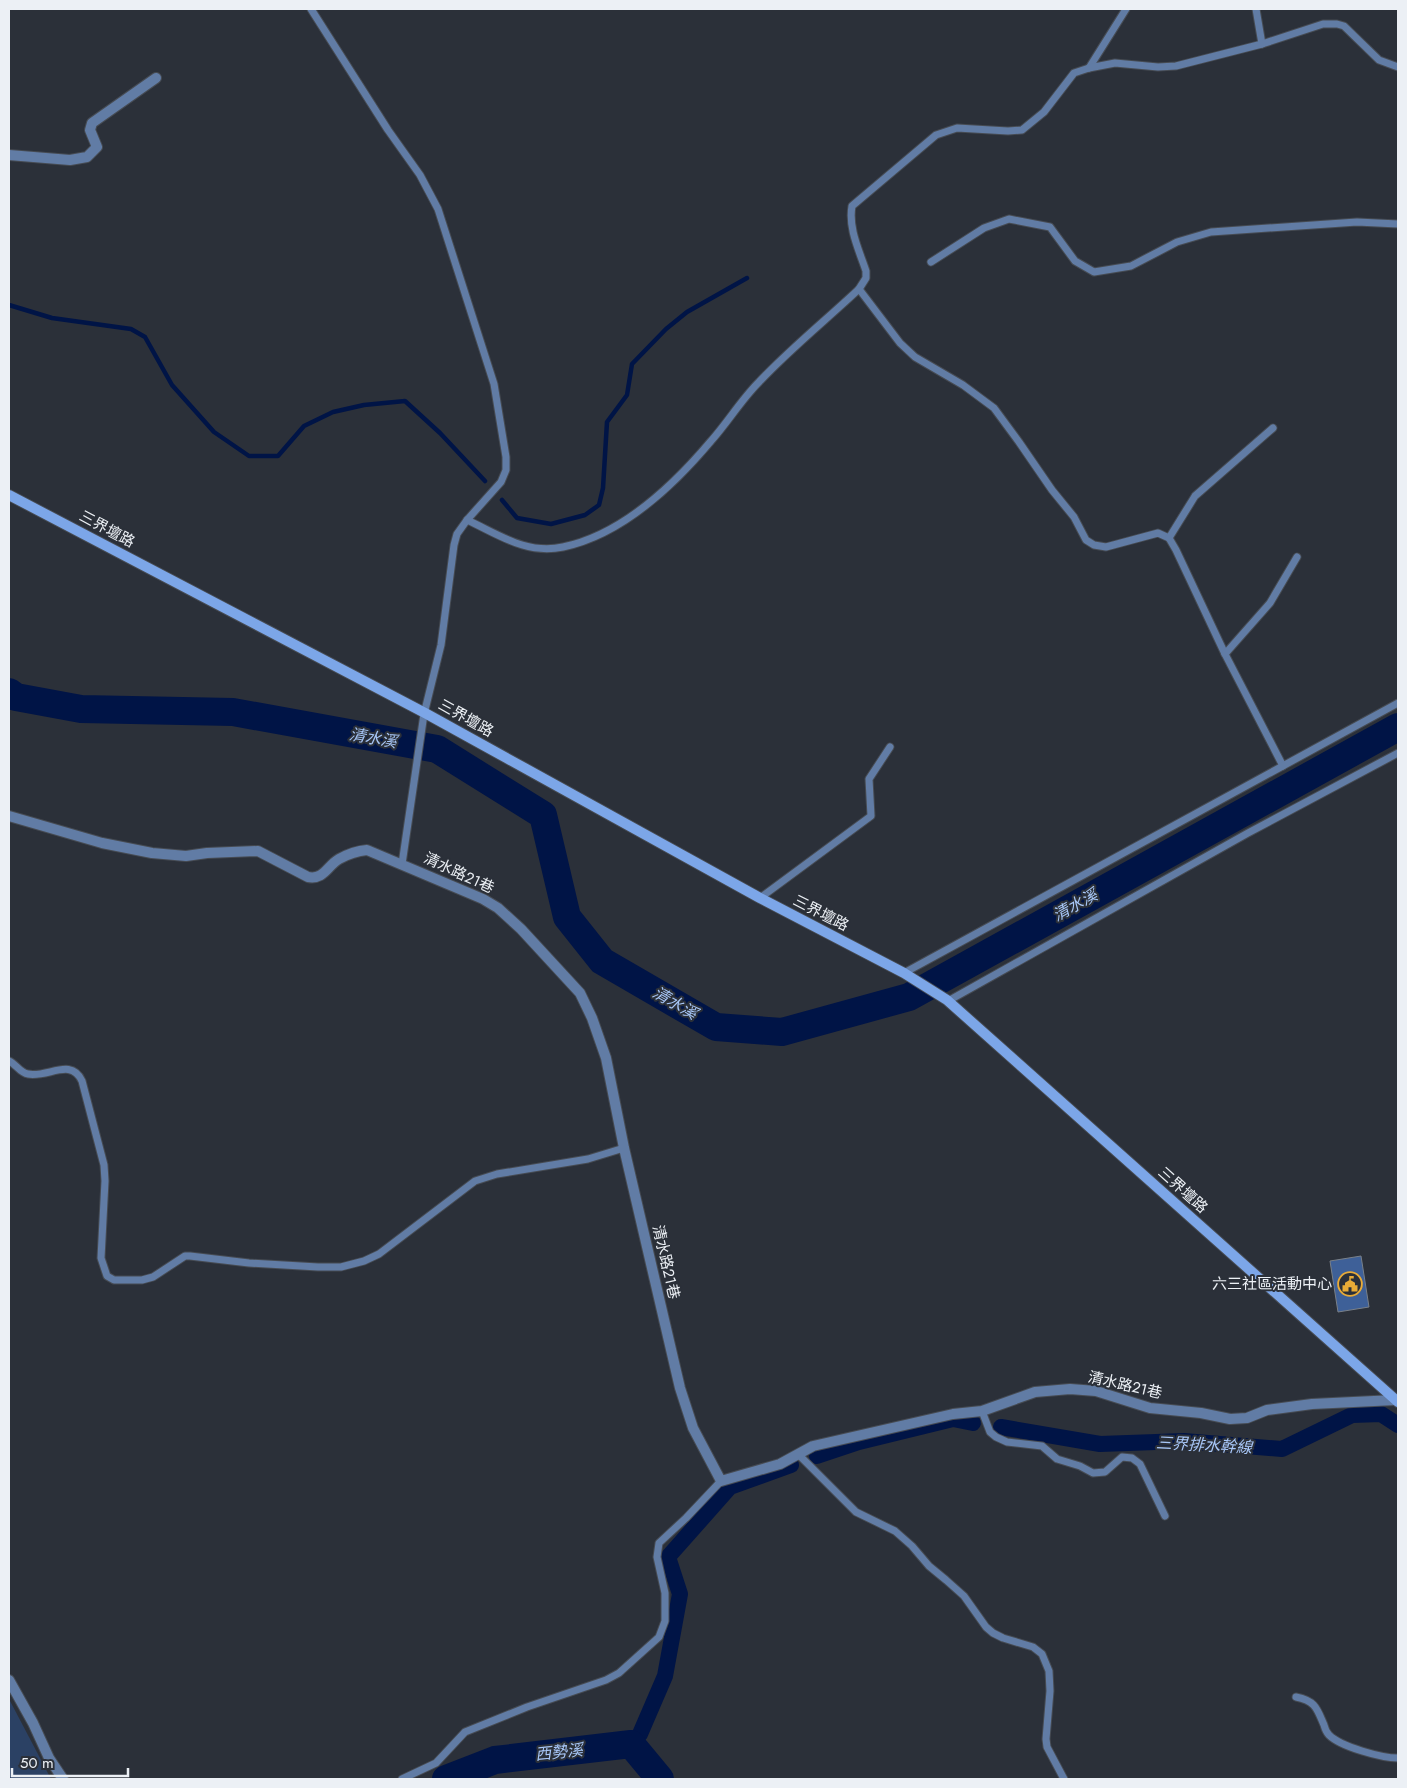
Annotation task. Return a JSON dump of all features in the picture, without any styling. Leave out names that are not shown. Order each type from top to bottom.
[{"type":"street","points":[[9,155],[70,160],[87,157],[97,147],[90,130],[92,123],[156,78]]},
{"type":"street","name":"三界壇路","points":[[9,495],[425,714],[760,898],[904,973],[948,1001],[1397,1401]]},
{"type":"street","name":"清水路21巷","points":[[9,816],[102,843],[152,853],[181,856],[216,852],[258,851],[308,877],[315,878],[322,876],[337,860],[355,851],[367,850],[483,899],[498,908],[580,993],[592,1018],[606,1058],[624,1148],[680,1388],[693,1428],[721,1481],[780,1464],[813,1446],[953,1414],[982,1411],[1035,1392],[1070,1388],[1096,1390],[1150,1408],[1230,1418],[1247,1418],[1267,1410],[1303,1405],[1397,1401]]},
{"type":"street","points":[[9,1680],[33,1723],[49,1758],[63,1779]]},
{"type":"lane","points":[[311,9],[388,130],[420,175],[438,209],[494,384],[506,457],[506,470],[501,482],[466,520],[457,534],[454,545],[441,645],[425,714],[402,864]]},
{"type":"lane","points":[[1089,68],[1126,9]]},
{"type":"lane","points":[[1256,9],[1262,44]]},
{"type":"lane","points":[[466,520],[516,544],[538,548],[562,547],[595,536],[640,510],[661,494],[711,442],[758,382],[859,289],[866,278],[866,270],[851,226],[852,206],[936,135],[957,128],[1022,130],[1044,112],[1074,73],[1089,68],[1115,63],[1158,67],[1176,66],[1262,44],[1323,24],[1344,26],[1378,60],[1398,66]]},
{"type":"lane","points":[[931,262],[984,228],[1009,219],[1050,226],[1075,261],[1094,272],[1131,266],[1177,242],[1211,232],[1357,222],[1398,224]]},
{"type":"lane","points":[[859,289],[900,343],[910,352],[964,385],[994,408],[1052,490],[1074,517],[1086,540],[1094,545],[1106,547],[1158,533],[1169,538],[1224,654],[1283,766]]},
{"type":"lane","points":[[1169,538],[1195,496],[1274,428]]},
{"type":"lane","points":[[1224,654],[1270,603],[1297,556]]},
{"type":"lane","points":[[904,973],[1398,703]]},
{"type":"lane","points":[[760,898],[871,816],[869,779],[890,747]]},
{"type":"lane","points":[[948,1001],[1248,833],[1398,753]]},
{"type":"lane","points":[[9,1061],[24,1073],[31,1075],[72,1069],[78,1073],[82,1081],[104,1165],[105,1181],[101,1258],[107,1276],[114,1280],[142,1280],[152,1277],[185,1256],[318,1268],[341,1267],[364,1261],[379,1254],[475,1181],[497,1174],[588,1159],[624,1148]]},
{"type":"lane","points":[[982,1411],[990,1432],[996,1437],[1007,1442],[1042,1446],[1057,1459],[1080,1466],[1094,1473],[1105,1472],[1122,1457],[1132,1458],[1140,1464],[1165,1516]]},
{"type":"lane","points":[[798,1454],[856,1512],[895,1531],[912,1546],[929,1566],[964,1596],[986,1627],[993,1633],[1002,1638],[1034,1647],[1042,1654],[1049,1671],[1050,1691],[1047,1748],[1064,1779]]},
{"type":"lane","points":[[402,1779],[436,1763],[465,1732],[526,1707],[606,1680],[619,1673],[659,1637],[665,1621],[666,1593],[657,1557],[659,1543],[721,1481]]},
{"type":"lane","points":[[1296,1697],[1307,1699],[1315,1705],[1328,1734],[1335,1740],[1374,1755],[1398,1758]]},
{"type":"shaded area","points":[[9,1699],[51,1779],[9,1779]]},
{"type":"building","name":"六三社區活動中心","points":[[1361,1256],[1369,1307],[1338,1312],[1330,1261]]},
{"type":"waterway","points":[[502,500],[517,518],[551,524],[585,515],[599,505],[603,488],[607,422],[627,395],[632,364],[666,329],[687,312],[747,278]]},
{"type":"waterway","points":[[9,305],[52,318],[131,329],[145,337],[172,385],[214,432],[249,456],[278,456],[304,426],[333,412],[364,405],[405,401],[440,433],[485,481]]},
{"type":"waterway","name":"清水溪","points":[[9,692],[16,697],[81,709],[233,712],[437,749],[543,815],[567,917],[602,961],[716,1027],[782,1032],[909,997],[1398,727]]},
{"type":"waterway","name":"三界排水幹線","points":[[1001,1427],[1100,1444],[1184,1441],[1282,1449],[1352,1415],[1381,1414],[1398,1425]]},
{"type":"waterway","name":"三界排水幹線","points":[[817,1456],[859,1442],[953,1419],[973,1423]]},
{"type":"waterway","name":"三界排水幹線","points":[[631,1744],[640,1734],[665,1676],[680,1594],[668,1557],[730,1487],[791,1465]]},
{"type":"waterway","name":"西勢溪","points":[[446,1779],[495,1760],[631,1744],[660,1779]]},
{"type":"place","name":"六三社區活動中心","points":[[1350,1284]]}]
